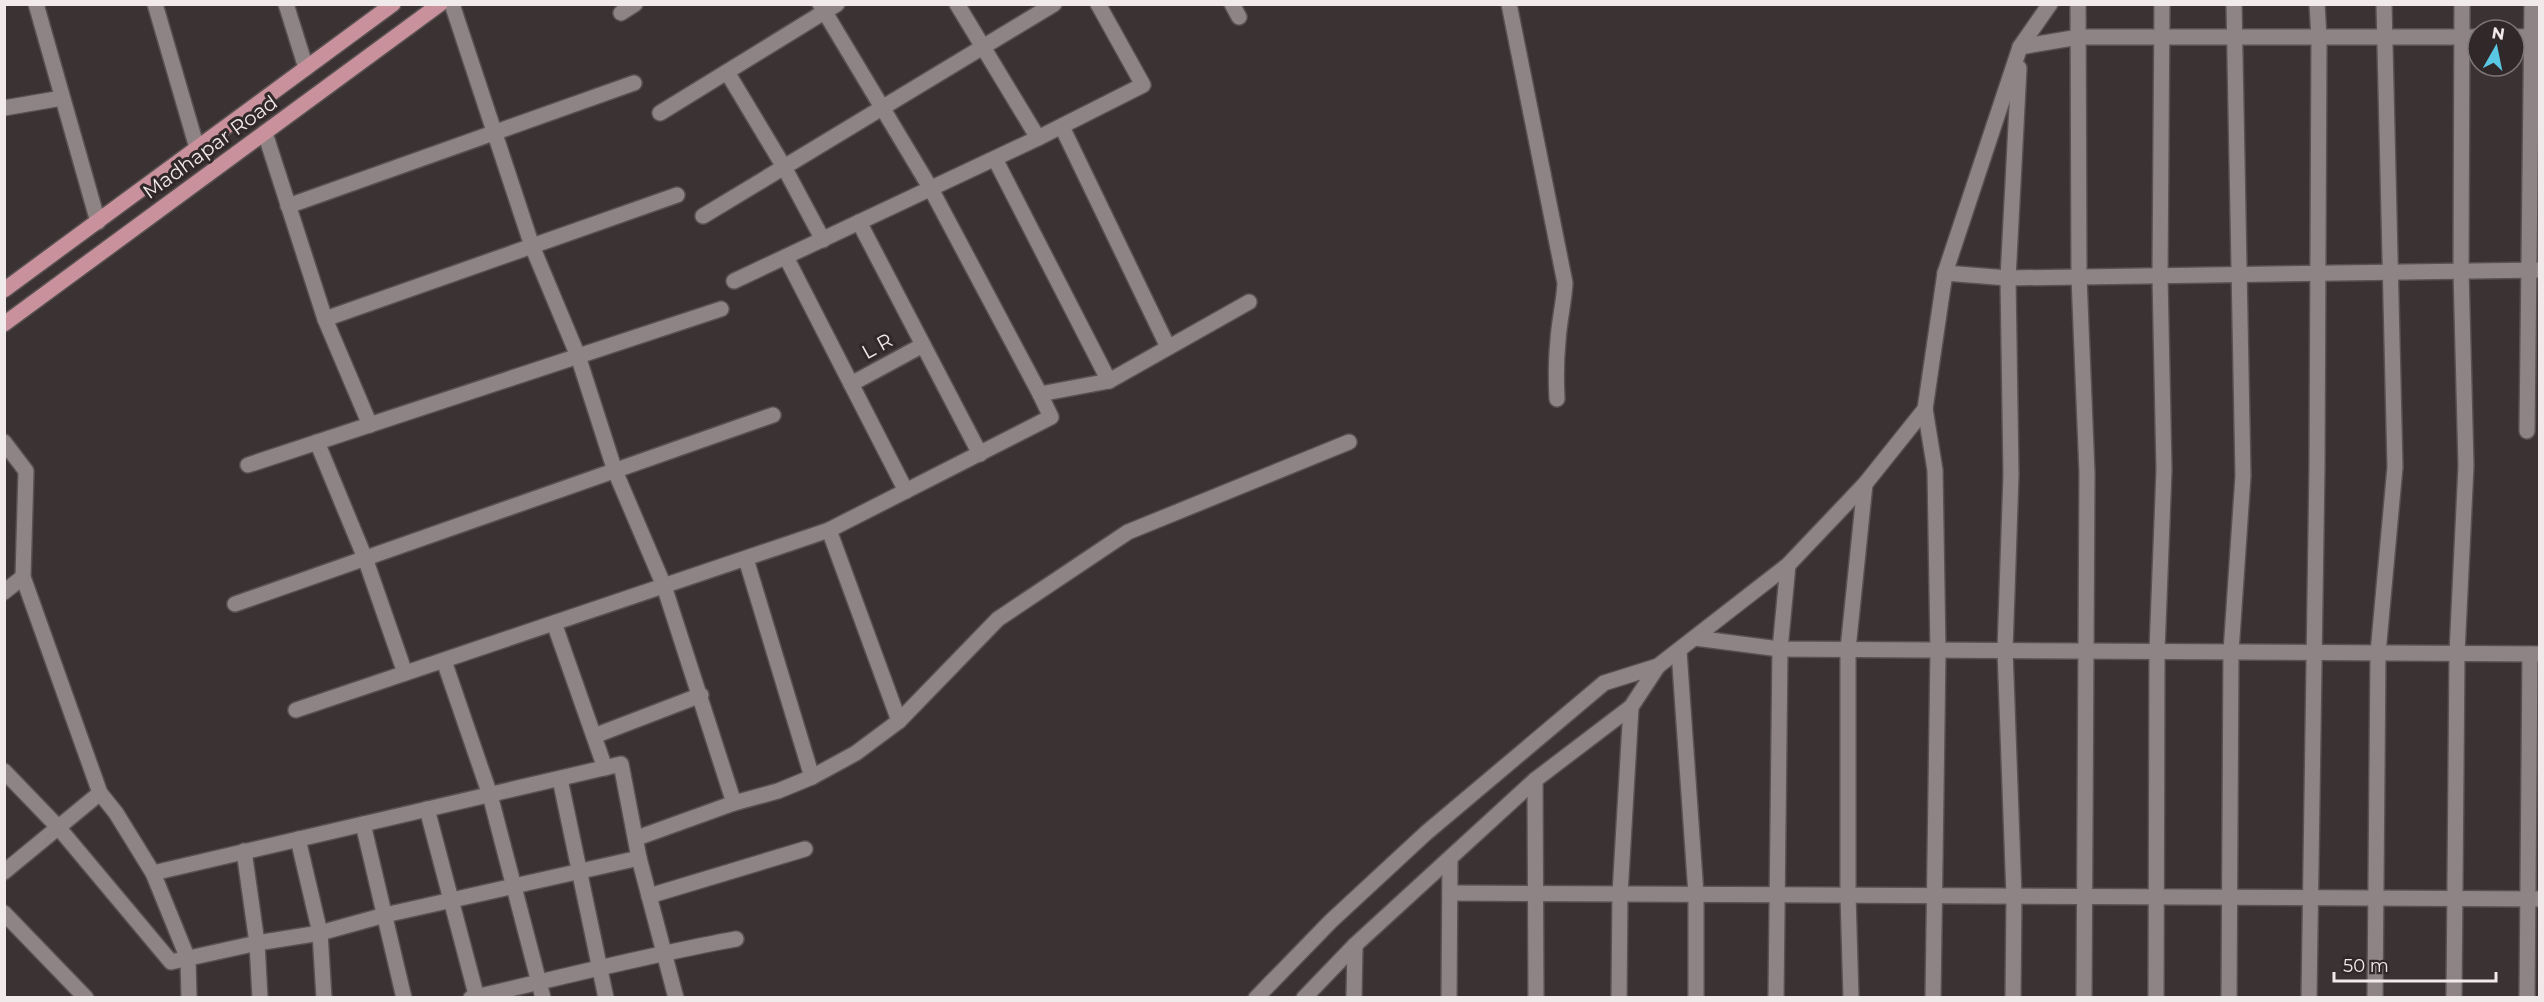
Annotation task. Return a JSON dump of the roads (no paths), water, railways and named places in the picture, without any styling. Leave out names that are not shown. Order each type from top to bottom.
[{"type":"main road","name":"Madhapar Road","points":[[5,287],[98,222],[393,4]]},
{"type":"main road","name":"Madhapar Road","points":[[4,324],[440,4]]},
{"type":"street","points":[[36,4],[98,222]]},
{"type":"street","points":[[155,4],[198,148]]},
{"type":"street","points":[[286,4],[306,68]]},
{"type":"street","points":[[452,4],[532,246],[578,356],[615,471],[664,586],[734,803]]},
{"type":"street","points":[[621,13],[635,4]]},
{"type":"street","points":[[957,4],[1038,138]]},
{"type":"street","points":[[703,216],[1054,4]]},
{"type":"street","points":[[734,281],[1062,127],[1143,85],[1098,4]]},
{"type":"street","points":[[1509,4],[1565,283],[1564,311],[1555,368],[1557,399]]},
{"type":"street","points":[[1933,998],[1938,651],[1935,470],[1925,410],[1945,273],[2020,47],[2050,4]]},
{"type":"street","points":[[2078,4],[2079,277],[2087,472],[2084,998]]},
{"type":"street","points":[[2156,998],[2157,651],[2164,470],[2160,276],[2162,4]]},
{"type":"street","points":[[2229,998],[2231,652],[2243,476],[2241,275],[2234,4]]},
{"type":"street","points":[[2309,998],[2312,652],[2317,466],[2316,273],[2319,38],[2317,4]]},
{"type":"street","points":[[2374,998],[2378,653],[2395,467],[2384,4]]},
{"type":"street","points":[[2454,998],[2457,653],[2466,466],[2461,271],[2462,4]]},
{"type":"street","points":[[2527,431],[2534,270],[2536,36],[2532,4]]},
{"type":"street","points":[[296,710],[829,530],[1051,417],[931,189],[881,109],[827,7],[660,113]]},
{"type":"street","points":[[2020,47],[2079,37],[2466,37]]},
{"type":"street","points":[[2013,998],[2014,896],[2005,650],[2012,475],[2008,278],[2020,47]]},
{"type":"street","points":[[727,72],[784,167],[823,240]]},
{"type":"street","points":[[288,206],[634,83]]},
{"type":"street","points":[[4,108],[62,98]]},
{"type":"street","points":[[1062,127],[1168,347]]},
{"type":"street","points":[[265,133],[325,319],[370,425]]},
{"type":"street","points":[[995,159],[1109,381]]},
{"type":"street","points":[[325,319],[677,195]]},
{"type":"street","points":[[859,222],[980,454]]},
{"type":"street","points":[[786,257],[906,491]]},
{"type":"street","points":[[1945,273],[2008,278],[2534,270]]},
{"type":"street","points":[[1040,394],[1109,381],[1249,302]]},
{"type":"street","points":[[249,465],[721,309]]},
{"type":"street","name":"L R","points":[[851,384],[923,345]]},
{"type":"street","points":[[1256,998],[1331,921],[1426,833],[1595,690],[1604,683],[1658,666],[1788,565],[1865,484],[1925,410]]},
{"type":"street","points":[[235,604],[773,415]]},
{"type":"street","points":[[4,442],[26,471],[23,577],[100,793],[116,813],[153,873],[188,958],[189,998]]},
{"type":"street","points":[[317,442],[365,558],[405,674]]},
{"type":"street","points":[[637,838],[734,803],[778,791],[812,777],[856,753],[899,721],[998,619],[1128,532],[1349,442]]},
{"type":"street","points":[[1851,998],[1848,895],[1848,649],[1865,484]]},
{"type":"street","points":[[829,530],[899,721]]},
{"type":"street","points":[[746,559],[812,777]]},
{"type":"street","points":[[1776,998],[1780,649],[1788,565]]},
{"type":"street","points":[[4,592],[23,577]]},
{"type":"street","points":[[554,623],[605,768]]},
{"type":"street","points":[[1695,638],[1780,649],[2535,654],[2534,899],[2527,998]]},
{"type":"street","points":[[1679,651],[1696,894],[1696,998]]},
{"type":"street","points":[[444,661],[490,795],[541,990]]},
{"type":"street","points":[[1304,998],[1354,945],[1535,780],[1631,707],[1658,666]]},
{"type":"street","points":[[594,736],[701,695]]},
{"type":"street","points":[[1619,998],[1620,894],[1631,707]]},
{"type":"street","points":[[153,873],[621,764],[639,858],[676,998]]},
{"type":"street","points":[[4,771],[58,827],[171,962],[256,943],[320,933],[386,915],[639,858]]},
{"type":"street","points":[[560,779],[606,998]]},
{"type":"street","points":[[1535,780],[1536,998]]},
{"type":"street","points":[[4,872],[100,793]]},
{"type":"street","points":[[427,809],[475,997],[541,990],[600,969],[664,952],[736,939]]},
{"type":"street","points":[[363,824],[404,998]]},
{"type":"street","points":[[297,839],[320,933],[324,998]]},
{"type":"street","points":[[649,896],[805,849]]},
{"type":"street","points":[[244,851],[256,943],[260,998]]},
{"type":"street","points":[[1449,998],[1450,859]]},
{"type":"street","points":[[1450,893],[2534,899]]},
{"type":"street","points":[[4,913],[86,998]]},
{"type":"street","points":[[1354,945],[1354,998]]}]
